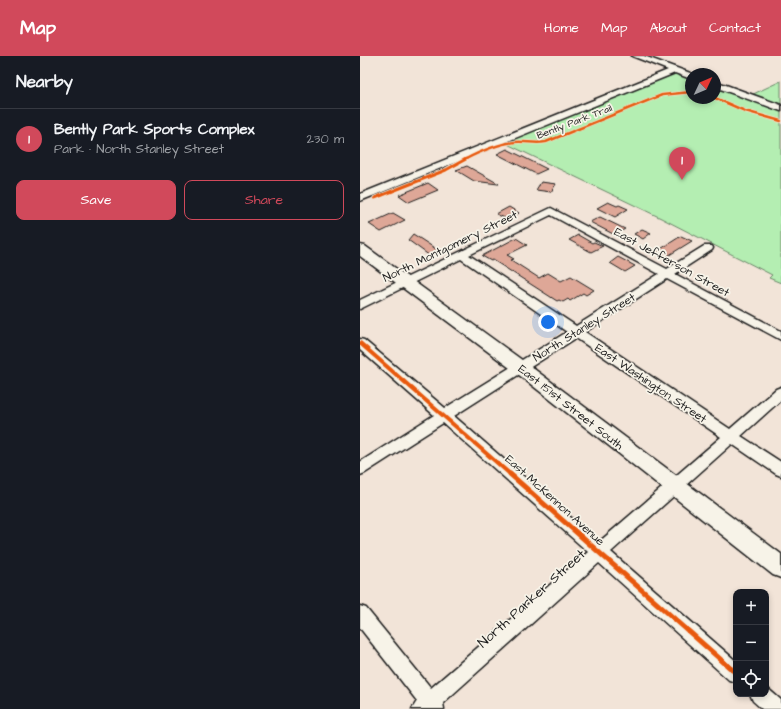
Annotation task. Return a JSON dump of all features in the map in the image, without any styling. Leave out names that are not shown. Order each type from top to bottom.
[{"type":"main road","name":"East 151st Street South","points":[[360,249],[520,367],[781,568]]},
{"type":"street","points":[[636,56],[685,74]]},
{"type":"street","points":[[360,198],[676,70]]},
{"type":"street","points":[[721,86],[781,108]]},
{"type":"street","name":"North Montgomery Street","points":[[360,305],[551,210]]},
{"type":"street","name":"East Jefferson Street","points":[[551,210],[781,336]]},
{"type":"street","name":"North Stanley Street","points":[[360,469],[708,248]]},
{"type":"street","name":"East Washington Street","points":[[462,255],[781,470]]},
{"type":"street","name":"East McKennon Avenue","points":[[360,343],[445,416],[598,553],[733,670]]},
{"type":"street","name":"North Parker Street","points":[[429,707],[598,553],[781,392]]},
{"type":"street","points":[[360,614],[429,707]]},
{"type":"street","points":[[763,697],[777,709]]},
{"type":"green space","points":[[676,70],[685,74],[685,104],[721,104],[721,86],[749,96],[781,81],[781,283],[769,278],[772,275],[661,218],[503,142]]},
{"type":"building","points":[[507,149],[547,169],[536,174],[497,154]]},
{"type":"building","points":[[467,166],[499,184],[474,181],[456,170]]},
{"type":"building","points":[[541,182],[556,184],[551,192],[536,190]]},
{"type":"building","points":[[428,183],[438,190],[409,202],[399,195]]},
{"type":"building","points":[[608,202],[628,209],[615,217],[597,208]]},
{"type":"building","points":[[509,207],[519,213],[507,219],[496,214]]},
{"type":"building","points":[[393,213],[405,220],[381,232],[369,224]]},
{"type":"building","points":[[600,217],[625,229],[615,235],[590,222]]},
{"type":"building","points":[[642,229],[651,233],[643,239],[634,234]]},
{"type":"building","points":[[413,234],[439,251],[430,256],[408,240]]},
{"type":"building","points":[[578,235],[592,243],[594,242],[603,246],[591,252],[569,240]]},
{"type":"building","points":[[681,236],[692,241],[666,257],[656,252]]},
{"type":"building","points":[[516,238],[527,245],[507,255],[514,259],[511,260],[539,278],[548,273],[561,281],[571,276],[594,290],[586,295],[583,293],[570,301],[568,299],[563,302],[559,300],[557,301],[493,260],[491,261],[482,256]]},
{"type":"building","points":[[618,257],[635,266],[625,272],[610,263]]},
{"type":"cycle path","name":"Bently Park Trail","points":[[375,198],[446,170],[473,155],[516,142],[535,144],[546,142],[662,95],[685,92]]},
{"type":"cycle path","points":[[721,101],[745,111],[781,121]]},
{"type":"cycle path","points":[[360,343],[733,670]]},
{"type":"place","name":"Bently Park Sports Complex","points":[[682,180]]}]
